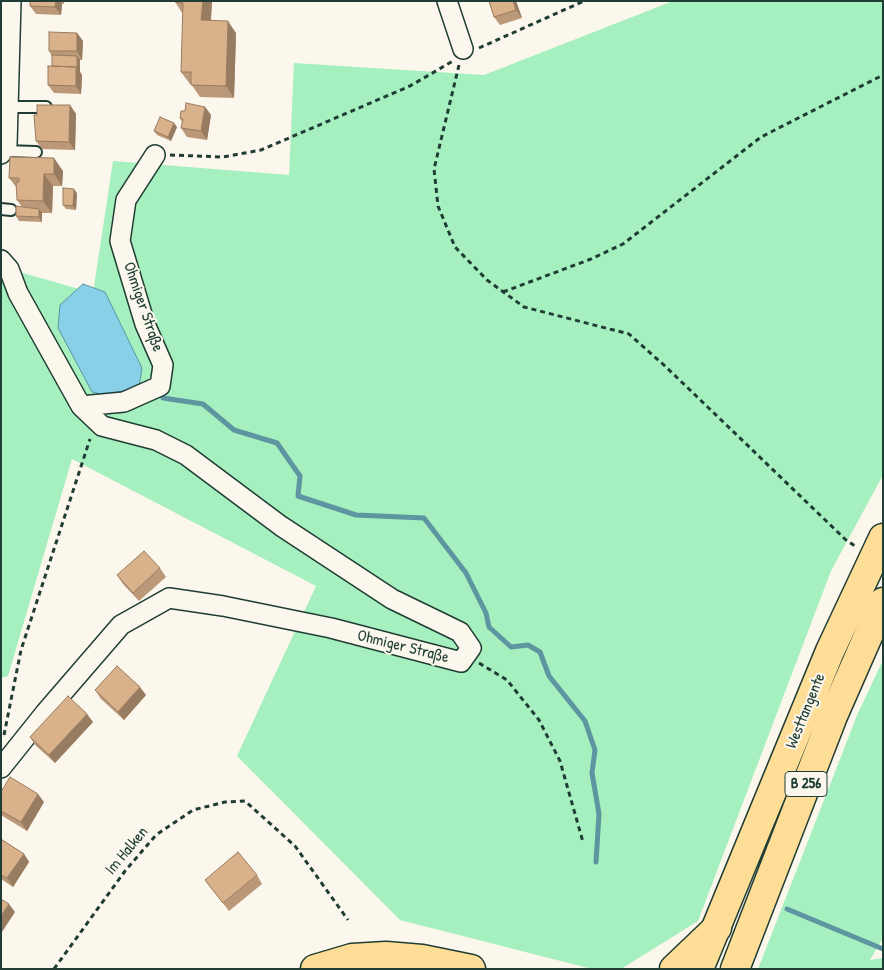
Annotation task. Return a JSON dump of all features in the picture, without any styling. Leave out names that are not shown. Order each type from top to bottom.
[{"type":"main road","name":"Westtangente","points":[[699,969],[873,544]]},
{"type":"main road","name":"Westtangente","points":[[735,969],[833,716],[883,602]]},
{"type":"main road","points":[[674,969],[716,928]]},
{"type":"main road","points":[[315,969],[352,958],[386,956],[422,959],[471,969]]},
{"type":"street","points":[[2,153],[7,145],[11,1]]},
{"type":"street","points":[[447,1],[462,53]]},
{"type":"street","name":"Ohmiger Straße","points":[[81,406],[124,402],[160,386],[163,365],[145,324],[120,241],[126,200],[155,155]]},
{"type":"street","name":"Ohmiger Straße","points":[[1,249],[5,264],[18,293],[81,406],[102,426],[156,440],[186,455],[281,526],[392,599],[460,632],[471,648],[461,662],[331,628],[223,606],[169,598],[121,625],[45,713],[1,768]]},
{"type":"lane","points":[[8,107],[46,106]]},
{"type":"lane","points":[[2,153],[36,152]]},
{"type":"path","points":[[155,155],[223,157],[261,150],[410,86],[462,53],[584,1]]},
{"type":"path","points":[[462,53],[434,170],[438,206],[455,247],[486,280],[524,306],[629,334],[672,372],[846,540],[873,544]]},
{"type":"path","points":[[503,292],[623,244],[761,136],[883,75]]},
{"type":"path","points":[[3,738],[20,650],[95,419]]},
{"type":"path","points":[[466,654],[506,680],[539,720],[560,761],[582,842]]},
{"type":"path","name":"Im Halken","points":[[54,969],[125,871],[156,835],[193,810],[225,802],[245,801],[295,846],[348,920]]},
{"type":"green space","points":[[673,1],[883,1],[883,475],[831,571],[698,921],[621,969],[592,969],[400,920],[237,756],[316,586],[72,459],[8,676],[1,678],[1,261],[9,269],[93,293],[113,161],[289,175],[294,63],[484,75]]},
{"type":"green space","points":[[883,660],[883,938],[870,960],[883,958],[883,969],[758,969],[858,713]]},
{"type":"water","points":[[83,284],[105,292],[142,368],[139,387],[105,395],[92,392],[58,328],[60,305]]},
{"type":"building","points":[[30,1],[56,1],[55,7],[30,6]]},
{"type":"building","points":[[175,1],[203,1],[201,20],[228,21],[226,86],[191,85],[191,72],[181,72],[183,3]]},
{"type":"building","points":[[489,1],[513,1],[516,10],[494,17]]},
{"type":"building","points":[[49,32],[77,33],[77,51],[49,51]]},
{"type":"building","points":[[52,55],[77,56],[77,68],[52,66]]},
{"type":"building","points":[[48,66],[76,67],[76,86],[48,85]]},
{"type":"building","points":[[186,103],[205,107],[201,131],[181,128],[183,119],[180,118],[181,111],[185,111]]},
{"type":"building","points":[[37,105],[70,105],[69,142],[36,141],[34,115],[37,115]]},
{"type":"building","points":[[160,117],[174,123],[168,137],[154,131]]},
{"type":"building","points":[[10,157],[54,158],[54,174],[44,174],[43,201],[17,200],[16,182],[19,182],[19,178],[9,178]]},
{"type":"building","points":[[63,188],[74,189],[73,206],[63,205]]},
{"type":"building","points":[[16,206],[39,209],[39,217],[16,216]]},
{"type":"building","points":[[144,551],[160,568],[133,593],[117,575]]},
{"type":"building","points":[[117,666],[140,687],[118,712],[95,690]]},
{"type":"building","points":[[68,696],[87,714],[49,755],[30,737]]},
{"type":"building","points":[[10,777],[38,794],[21,822],[1,811],[1,792]]},
{"type":"building","points":[[1,839],[24,854],[7,878],[1,875]]},
{"type":"building","points":[[238,852],[257,875],[223,903],[205,880]]},
{"type":"building","points":[[1,899],[9,904],[1,916]]},
{"type":"waterway","points":[[163,398],[203,404],[234,430],[277,443],[300,476],[298,496],[356,515],[424,518],[466,573],[486,613],[489,627],[511,647],[528,645],[540,652],[549,676],[585,721],[595,750],[592,773],[599,814],[596,862]]},
{"type":"waterway","points":[[787,909],[883,949]]}]
